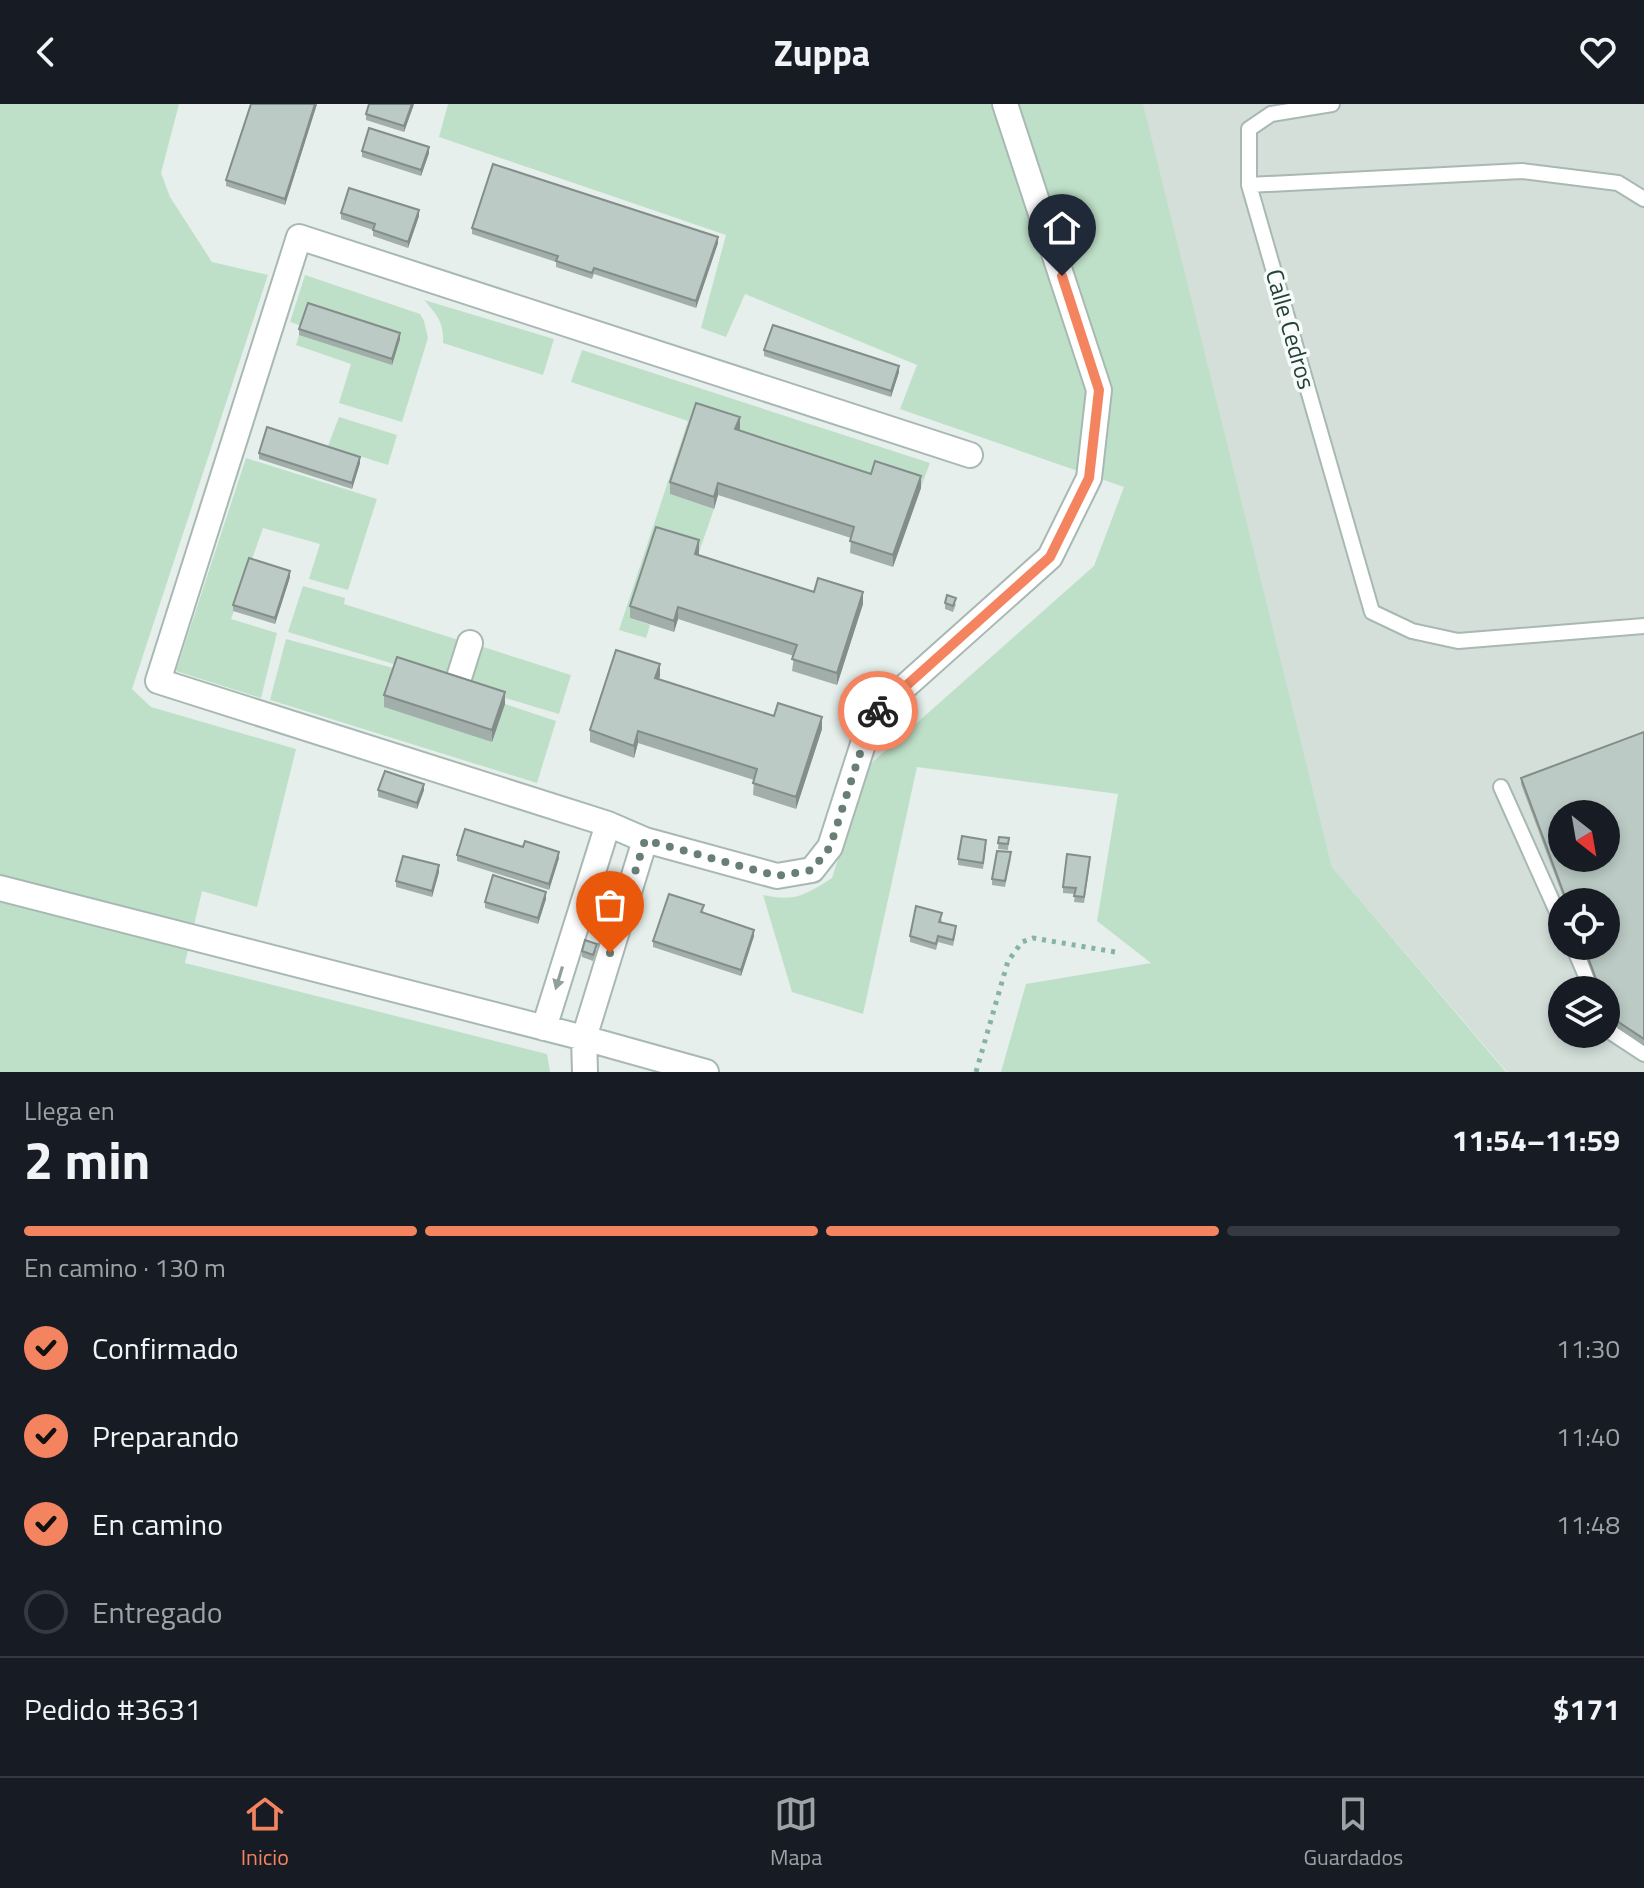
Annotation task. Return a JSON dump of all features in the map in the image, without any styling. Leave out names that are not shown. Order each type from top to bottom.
[{"type":"street","points":[[970,455],[299,237],[158,681],[608,824],[645,840],[777,876],[812,870],[830,847],[872,716],[1050,557],[1089,478],[1099,390],[1005,104]]},
{"type":"street","points":[[457,684],[470,643]]},
{"type":"street","points":[[544,1028],[608,824]]},
{"type":"street","points":[[585,1072],[584,1038],[645,840]]},
{"type":"street","points":[[0,888],[706,1072]]},
{"type":"lane","name":"Calle Cedros","points":[[1332,104],[1271,114],[1249,129],[1249,185],[1372,612],[1412,631],[1458,641],[1644,626]]},
{"type":"lane","points":[[1249,185],[1522,171],[1618,183],[1644,199]]},
{"type":"lane","points":[[1501,787],[1548,892]]},
{"type":"lane","points":[[1620,1038],[1644,1054]]},
{"type":"path","points":[[976,1072],[1008,961],[1022,942],[1033,938],[1115,952]]},
{"type":"shaded area","points":[[1142,104],[1644,104],[1644,1072],[1507,1072],[1332,867]]},
{"type":"green space","points":[[0,104],[179,104],[161,173],[170,197],[212,262],[268,275],[132,689],[151,707],[296,749],[257,907],[202,891],[185,963],[547,1054],[550,1072],[0,1072]]},
{"type":"green space","points":[[448,104],[1143,104],[1332,867],[1506,1072],[1001,1072],[1026,984],[1151,963],[1097,921],[1118,794],[917,767],[863,1014],[792,992],[763,895],[784,898],[800,896],[832,878],[867,767],[1094,566],[1124,487],[900,409],[917,365],[745,294],[726,337],[701,328],[726,235],[439,137]]},
{"type":"green space","points":[[305,275],[420,314],[428,338],[402,422],[339,403],[351,364],[296,345],[302,326],[290,322]]},
{"type":"green space","points":[[424,300],[554,339],[543,375],[443,343],[439,319]]},
{"type":"green space","points":[[582,350],[930,463],[921,487],[871,486],[735,441],[739,430],[670,494],[714,509],[699,552],[630,618],[650,625],[646,638],[619,630],[688,421],[571,382]]},
{"type":"green space","points":[[339,417],[397,435],[388,465],[328,446]]},
{"type":"green space","points":[[246,458],[377,499],[348,590],[309,579],[320,544],[263,528],[231,619],[277,633],[261,698],[176,671]]},
{"type":"green space","points":[[303,586],[345,598],[344,604],[462,641],[450,681],[288,632]]},
{"type":"green space","points":[[286,639],[397,669],[492,742],[505,704],[556,721],[537,783],[270,700]]},
{"type":"green space","points":[[477,645],[571,675],[559,714],[465,686]]},
{"type":"building","points":[[251,104],[315,104],[285,199],[226,180]]},
{"type":"building","points":[[369,104],[412,104],[404,126],[366,114]]},
{"type":"building","points":[[369,128],[429,147],[421,170],[362,151]]},
{"type":"building","points":[[493,164],[718,237],[696,301],[594,268],[592,273],[556,261],[558,256],[472,228]]},
{"type":"building","points":[[349,188],[419,210],[408,242],[373,230],[375,224],[341,213]]},
{"type":"building","points":[[308,303],[400,333],[392,359],[299,329]]},
{"type":"building","points":[[773,325],[899,366],[891,391],[764,350]]},
{"type":"building","points":[[696,403],[740,417],[735,429],[871,474],[875,461],[921,476],[893,555],[850,541],[854,527],[718,483],[714,497],[670,482]]},
{"type":"building","points":[[267,427],[360,457],[352,483],[259,453]]},
{"type":"building","points":[[656,527],[699,540],[695,554],[814,592],[818,578],[863,592],[837,673],[792,659],[797,645],[678,607],[674,621],[630,606]]},
{"type":"building","points":[[249,558],[290,571],[275,618],[233,605]]},
{"type":"building","points":[[947,595],[956,598],[953,606],[945,603]]},
{"type":"building","points":[[616,650],[660,664],[655,678],[774,716],[778,703],[822,717],[796,797],[753,783],[757,769],[638,731],[634,746],[590,730]]},
{"type":"building","points":[[397,657],[505,692],[492,730],[384,695]]},
{"type":"building","points":[[1644,732],[1644,1039],[1620,1023],[1620,976],[1595,976],[1589,960],[1620,960],[1620,888],[1562,888],[1556,872],[1620,872],[1620,800],[1548,800],[1548,851],[1521,778]]},
{"type":"building","points":[[385,771],[424,784],[417,803],[378,790]]},
{"type":"building","points":[[465,829],[523,847],[525,841],[559,852],[549,884],[457,855]]},
{"type":"building","points":[[962,836],[986,840],[983,863],[958,859]]},
{"type":"building","points":[[999,837],[1009,838],[1008,844],[998,843]]},
{"type":"building","points":[[997,851],[1011,852],[1005,881],[992,879]]},
{"type":"building","points":[[1067,854],[1090,857],[1084,897],[1074,896],[1076,888],[1063,887]]},
{"type":"building","points":[[403,856],[439,865],[432,891],[396,881]]},
{"type":"building","points":[[493,875],[546,892],[538,918],[485,902]]},
{"type":"building","points":[[669,894],[704,905],[701,912],[754,930],[741,970],[653,941]]},
{"type":"building","points":[[916,906],[942,913],[939,922],[956,926],[953,940],[938,936],[936,944],[910,936]]},
{"type":"building","points":[[585,940],[597,944],[593,955],[582,951]]},
{"type":"way so far","points":[[610,953],[645,840],[777,876],[812,870],[830,847],[872,716],[878,711]]},
{"type":"route","points":[[878,711],[1050,557],[1089,478],[1099,390],[1062,276]]}]
